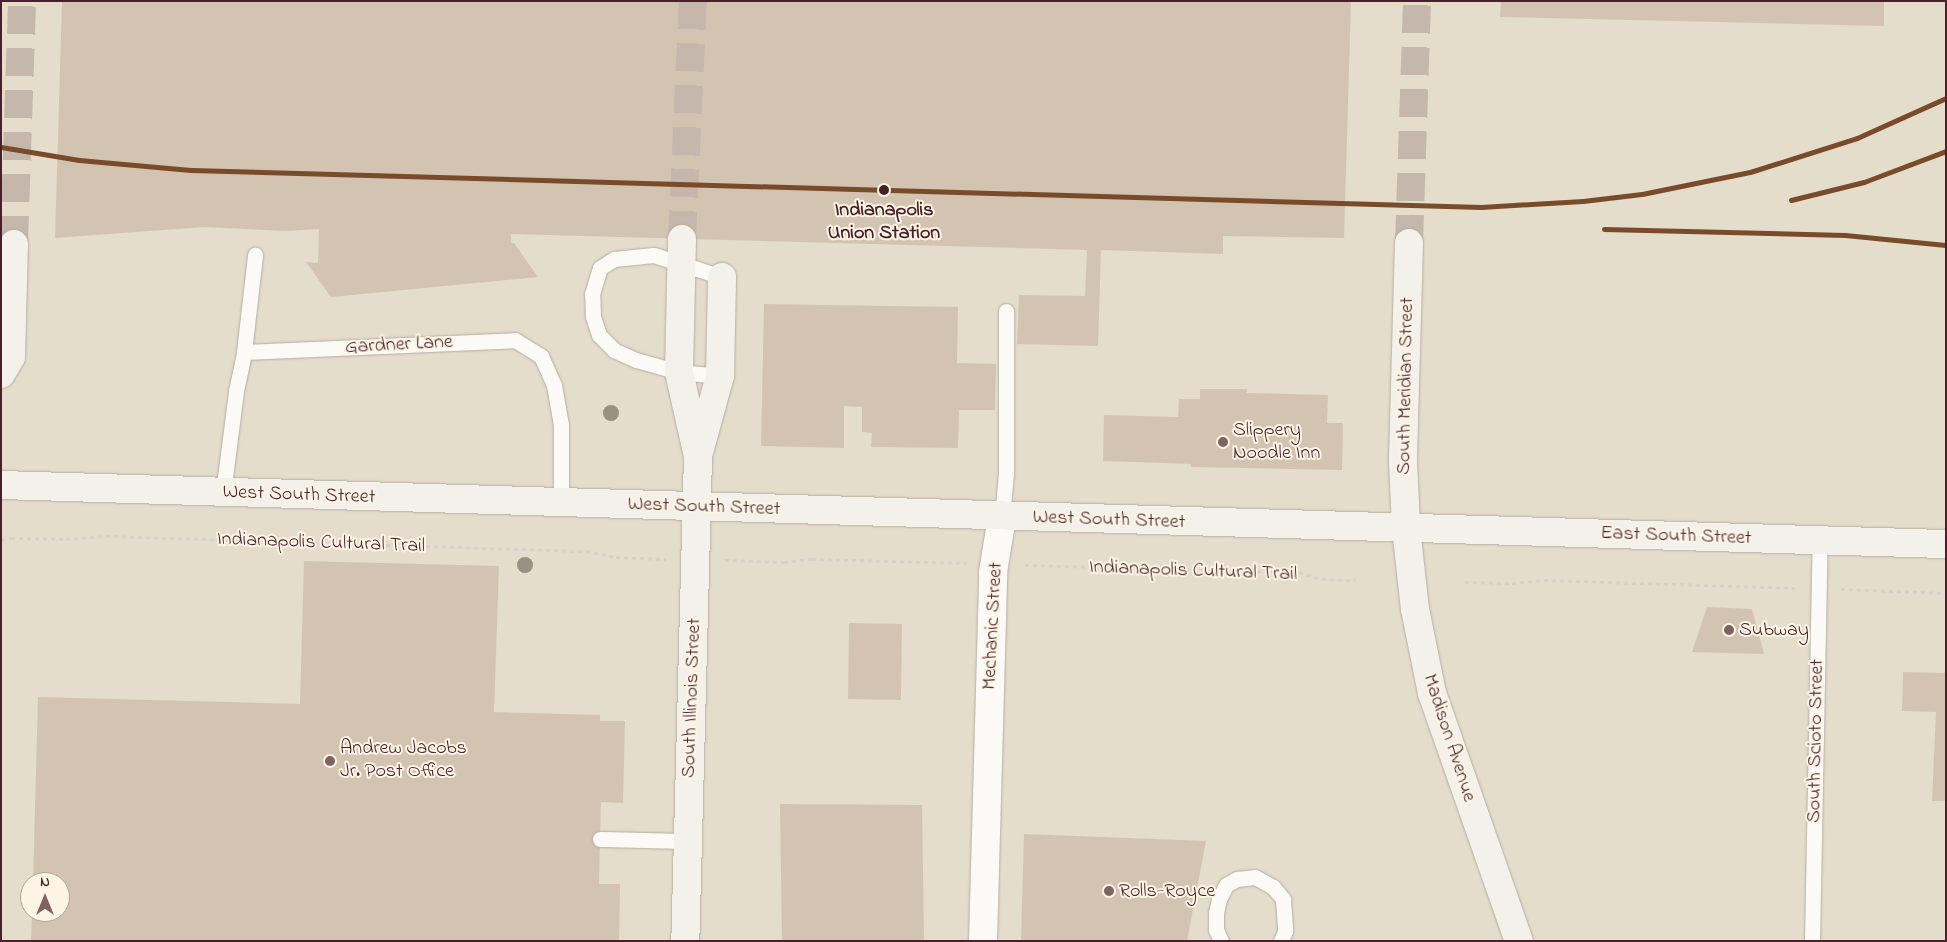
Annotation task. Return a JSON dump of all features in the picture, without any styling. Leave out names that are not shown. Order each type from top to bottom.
[{"type":"main road","name":"South Meridian Street","points":[[1406,528],[1403,461],[1409,243]]},
{"type":"main road","points":[[1,374],[11,357],[14,244]]},
{"type":"main road","name":"South Illinois Street","points":[[682,251],[679,372],[698,456],[685,941]]},
{"type":"main road","name":"South Illinois Street","points":[[698,456],[720,376],[722,276]]},
{"type":"main road","name":"West South Street","points":[[1,485],[1406,528]]},
{"type":"main road","name":"East South Street","points":[[1406,528],[1946,544]]},
{"type":"main road","name":"Madison Avenue","points":[[1406,528],[1415,609],[1432,693],[1518,941]]},
{"type":"street","name":"Mechanic Street","points":[[983,941],[993,572],[1002,517]]},
{"type":"lane","points":[[720,376],[679,372],[636,360],[614,350],[599,335],[593,317],[592,294],[600,268],[614,259],[682,251],[722,276]]},
{"type":"lane","points":[[224,493],[236,391],[244,352],[255,255]]},
{"type":"lane","name":"Mechanic Street","points":[[1002,517],[1006,473],[1006,311]]},
{"type":"lane","name":"Gardner Lane","points":[[244,352],[515,340],[541,356],[554,385],[561,425],[561,502]]},
{"type":"lane","name":"South Scioto Street","points":[[1812,941],[1820,540]]},
{"type":"lane","points":[[600,839],[688,841]]},
{"type":"lane","points":[[1221,941],[1216,930],[1216,913],[1222,892],[1226,885],[1237,879],[1255,877],[1273,887],[1283,899],[1285,931],[1281,941]]},
{"type":"path","name":"Indianapolis Cultural Trail","points":[[1,540],[11,538],[66,540],[135,537],[586,551],[616,557],[641,558]]},
{"type":"path","points":[[742,560],[784,562],[812,559],[949,563]]},
{"type":"path","name":"Indianapolis Cultural Trail","points":[[1030,565],[1299,572],[1322,579],[1355,580]]},
{"type":"path","points":[[1465,582],[1512,584],[1544,580],[1785,588]]},
{"type":"path","points":[[1847,590],[1946,593]]},
{"type":"building","name":"Indianapolis Union Station","points":[[62,1],[1351,1],[1344,238],[1223,236],[1223,254],[1101,250],[1098,346],[1017,344],[1019,295],[1085,296],[1087,250],[511,234],[511,243],[514,243],[538,277],[331,297],[306,262],[318,263],[319,229],[286,231],[204,227],[55,238]]},
{"type":"building","points":[[1501,1],[1884,1],[1884,26],[1500,17]]},
{"type":"building","points":[[764,304],[958,307],[957,363],[996,364],[995,410],[959,410],[958,448],[871,447],[872,433],[862,432],[862,407],[844,406],[844,448],[761,446]]},
{"type":"building","name":"Slippery Noodle Inn","points":[[1200,389],[1247,389],[1247,393],[1328,395],[1327,423],[1343,423],[1342,470],[1191,467],[1191,464],[1103,461],[1104,415],[1178,417],[1179,399],[1200,399]]},
{"type":"building","name":"Andrew Jacobs Jr. Post Office","points":[[304,561],[499,566],[494,712],[600,715],[600,721],[625,721],[623,803],[601,802],[599,884],[620,884],[619,941],[31,941],[32,922],[70,922],[70,872],[33,872],[38,697],[300,704]]},
{"type":"building","name":"Subway","points":[[1707,607],[1752,609],[1764,654],[1692,652]]},
{"type":"building","points":[[849,623],[902,624],[901,700],[848,699]]},
{"type":"building","points":[[1903,672],[1946,673],[1946,801],[1932,801],[1936,712],[1902,711]]},
{"type":"building","points":[[780,804],[922,805],[924,941],[782,941]]},
{"type":"building","name":"Rolls-Royce","points":[[1024,834],[1206,841],[1187,941],[1021,941]]},
{"type":"tunnel","points":[[14,244],[22,1]]},
{"type":"tunnel","points":[[682,239],[693,1]]},
{"type":"tunnel","points":[[1409,243],[1417,1]]},
{"type":"transit line","points":[[1,147],[79,160],[191,170],[1481,207],[1583,201],[1642,194],[1750,172],[1857,138],[1946,98]]},
{"type":"transit line","points":[[1791,200],[1864,182],[1946,151]]},
{"type":"transit line","points":[[1604,229],[1845,235],[1946,245]]},
{"type":"place","name":"Indianapolis Union Station","points":[[884,190]]},
{"type":"place","name":"Slippery Noodle Inn","points":[[1223,442]]},
{"type":"place","name":"Subway","points":[[1729,630]]},
{"type":"place","name":"Andrew Jacobs Jr. Post Office","points":[[330,761]]},
{"type":"place","name":"Rolls-Royce","points":[[1109,891]]}]
